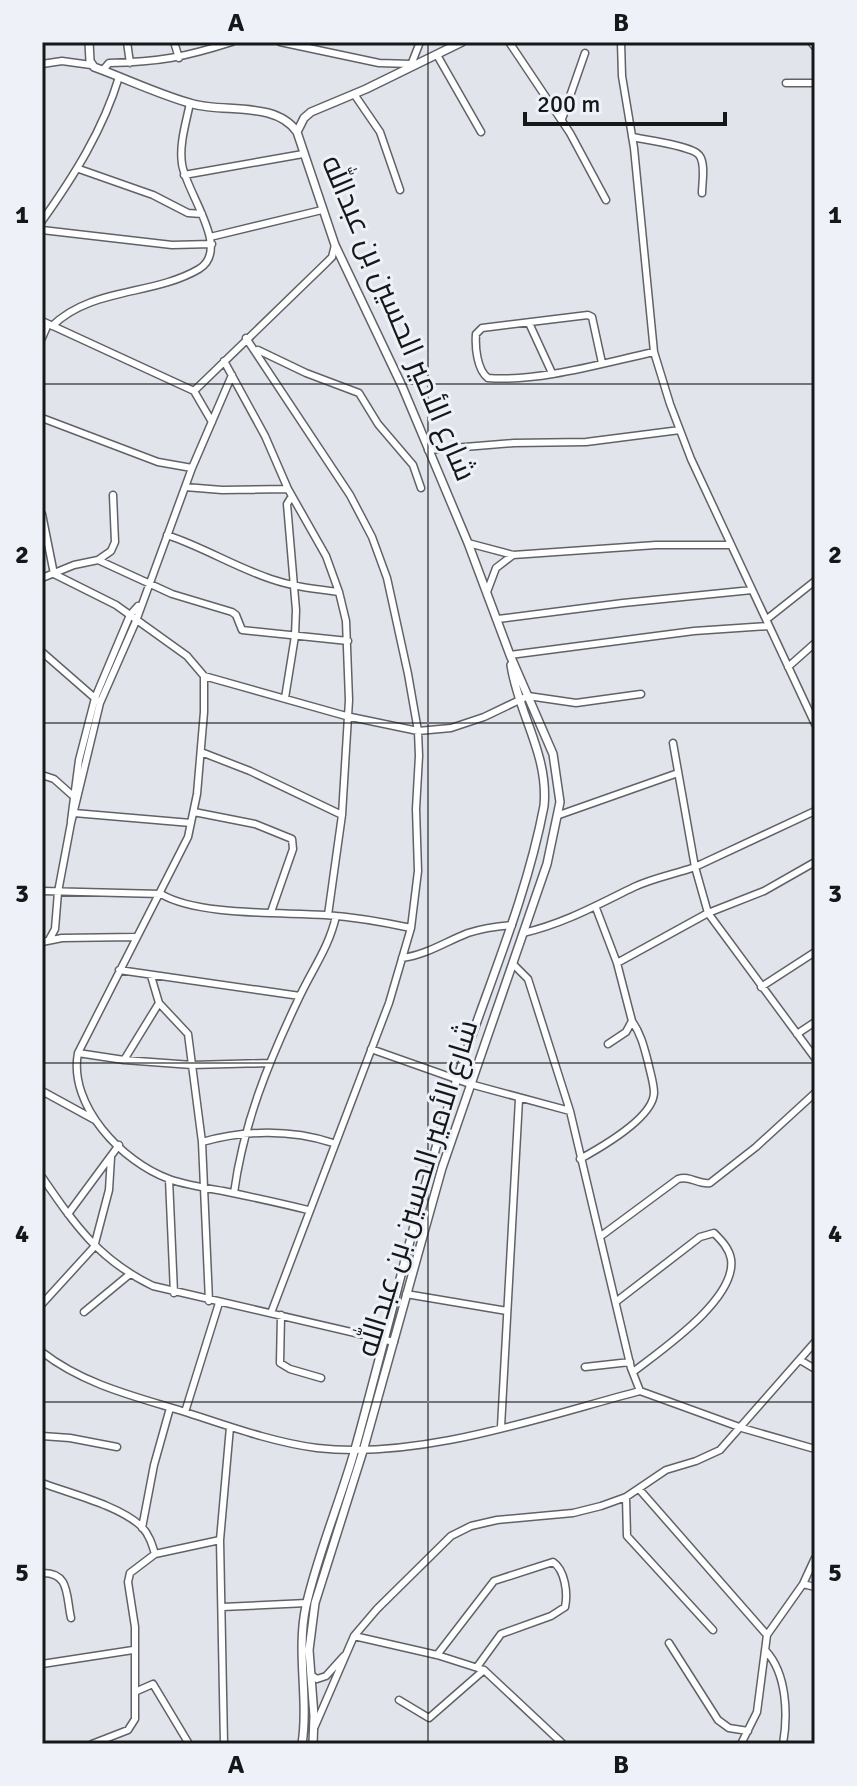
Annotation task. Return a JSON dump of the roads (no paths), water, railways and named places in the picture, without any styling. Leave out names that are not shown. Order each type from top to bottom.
[{"type":"street","points":[[89,42],[91,65]]},
{"type":"street","points":[[127,42],[130,63]]},
{"type":"street","points":[[174,42],[179,58]]},
{"type":"street","points":[[103,70],[109,63],[179,58],[211,45],[232,42]]},
{"type":"street","points":[[280,42],[379,63],[410,66],[420,42]]},
{"type":"street","name":"شارع الأمير الحسين بن عبدالله","points":[[302,1744],[307,1603],[394,1342],[429,1211],[470,1084],[547,864],[559,815],[560,789],[555,763],[468,543],[385,348],[335,245],[297,132],[311,112],[462,42]]},
{"type":"street","points":[[509,42],[562,119],[606,200]]},
{"type":"street","points":[[621,42],[622,76],[632,137],[654,352],[680,430],[729,545],[815,724]]},
{"type":"street","points":[[811,42],[815,47]]},
{"type":"street","points":[[562,119],[585,53]]},
{"type":"street","points":[[437,55],[481,132]]},
{"type":"street","points":[[42,64],[62,61],[91,65],[190,103],[264,113],[287,121],[297,132]]},
{"type":"street","points":[[42,221],[79,169],[111,105],[119,77]]},
{"type":"street","points":[[786,83],[815,83]]},
{"type":"street","points":[[354,94],[380,132],[400,190]]},
{"type":"street","points":[[42,338],[47,323],[73,310],[100,298],[190,273],[210,260],[211,240],[184,175],[182,142],[190,103]]},
{"type":"street","points":[[632,137],[691,150],[699,155],[702,162],[702,193]]},
{"type":"street","points":[[184,175],[303,154]]},
{"type":"street","points":[[79,169],[153,195],[188,213],[202,214]]},
{"type":"street","points":[[42,230],[172,245],[211,240],[322,210]]},
{"type":"street","points":[[194,391],[332,257],[335,245]]},
{"type":"street","points":[[602,363],[592,317],[578,315],[477,330],[475,340],[482,374],[496,379],[552,373],[602,363],[654,352]]},
{"type":"street","points":[[47,323],[180,382],[194,391],[212,422]]},
{"type":"street","points":[[529,323],[552,373]]},
{"type":"street","points":[[246,338],[350,495],[372,537],[387,578],[418,731],[418,871],[411,928],[371,1049],[271,1313]]},
{"type":"street","points":[[255,349],[359,393],[378,424],[413,465],[421,488]]},
{"type":"street","points":[[224,361],[265,436],[288,489],[326,556],[339,592],[348,641],[349,700],[342,815],[326,948],[269,1063],[246,1133],[234,1193]]},
{"type":"street","points":[[72,813],[97,701],[136,621],[192,468],[232,375]]},
{"type":"street","points":[[42,418],[158,462],[192,468]]},
{"type":"street","points":[[428,450],[514,443],[586,442],[680,430]]},
{"type":"street","points":[[185,487],[288,489]]},
{"type":"street","points":[[42,578],[74,565],[98,560],[111,551],[115,542],[113,495]]},
{"type":"street","points":[[285,698],[295,636],[295,587],[287,504],[292,496]]},
{"type":"street","points":[[42,514],[54,574]]},
{"type":"street","points":[[167,535],[295,587],[339,592]]},
{"type":"street","points":[[468,543],[513,555],[656,545],[729,545]]},
{"type":"street","points":[[487,592],[496,568],[513,555]]},
{"type":"street","points":[[98,560],[148,584],[232,612],[242,630],[348,641]]},
{"type":"street","points":[[54,574],[116,605],[187,656],[204,676],[346,716],[418,731],[451,728],[484,717],[528,696],[576,703],[641,694]]},
{"type":"street","points":[[510,655],[768,622],[815,581]]},
{"type":"street","points":[[498,619],[752,590]]},
{"type":"street","points":[[46,941],[55,929],[58,892],[71,823],[72,795],[97,701],[130,615],[141,603]]},
{"type":"street","points":[[788,667],[815,643]]},
{"type":"street","points":[[42,652],[97,701]]},
{"type":"street","name":"شارع الأمير الحسين بن عبدالله","points":[[313,1744],[310,1675],[305,1650],[315,1603],[359,1450],[383,1340],[418,1208],[457,1079],[512,925],[537,842],[546,792],[510,655]]},
{"type":"street","points":[[204,676],[201,752],[194,812],[182,852],[135,937],[78,1053],[77,1081],[98,1122],[144,1166],[169,1179],[308,1210]]},
{"type":"street","points":[[673,743],[695,867],[708,913],[814,1056]]},
{"type":"street","points":[[201,752],[250,771],[342,815]]},
{"type":"street","points":[[559,815],[678,773]]},
{"type":"street","points":[[42,775],[56,780],[72,795]]},
{"type":"street","points":[[523,933],[550,927],[596,908],[637,886],[695,867],[815,811]]},
{"type":"street","points":[[194,812],[245,821],[292,839],[293,849],[271,912]]},
{"type":"street","points":[[72,813],[191,823]]},
{"type":"street","points":[[617,963],[708,913],[764,891],[815,862]]},
{"type":"street","points":[[42,891],[161,894],[190,904],[332,916],[411,928]]},
{"type":"street","points":[[580,1159],[599,1149],[649,1110],[654,1094],[640,1033],[632,1021],[617,963],[596,908]]},
{"type":"street","points":[[402,958],[419,956],[489,927],[512,925]]},
{"type":"street","points":[[55,929],[62,938]]},
{"type":"street","points":[[46,941],[135,937]]},
{"type":"street","points":[[761,987],[815,952]]},
{"type":"street","points":[[513,964],[528,979],[570,1111],[630,1362],[640,1391]]},
{"type":"street","points":[[119,970],[300,996]]},
{"type":"street","points":[[151,976],[159,1003],[187,1032],[202,1142],[209,1301]]},
{"type":"street","points":[[124,1060],[159,1003]]},
{"type":"street","points":[[608,1044],[626,1032],[632,1021]]},
{"type":"street","points":[[797,1034],[815,1022]]},
{"type":"street","points":[[371,1049],[470,1084],[570,1111]]},
{"type":"street","points":[[78,1053],[192,1065],[269,1063]]},
{"type":"street","points":[[42,1091],[98,1122]]},
{"type":"street","points":[[601,1236],[678,1179],[687,1177],[704,1184],[710,1183],[756,1147],[815,1093]]},
{"type":"street","points":[[501,1427],[519,1099]]},
{"type":"street","points":[[202,1142],[246,1133],[301,1135],[333,1143]]},
{"type":"street","points":[[68,1214],[119,1145]]},
{"type":"street","points":[[42,1304],[94,1247],[109,1190],[111,1157]]},
{"type":"street","points":[[42,1177],[94,1247],[130,1274],[153,1286],[394,1342]]},
{"type":"street","points":[[169,1179],[174,1293]]},
{"type":"street","points":[[418,1208],[429,1211]]},
{"type":"street","points":[[617,1301],[700,1237],[714,1233],[726,1245],[731,1258],[726,1285],[711,1306],[633,1372]]},
{"type":"street","points":[[84,1312],[130,1274]]},
{"type":"street","points":[[406,1294],[507,1311]]},
{"type":"street","points":[[185,1412],[219,1303]]},
{"type":"street","points":[[281,1315],[280,1363],[321,1378]]},
{"type":"street","points":[[314,1729],[354,1636],[451,1536],[471,1526],[497,1520],[573,1513],[626,1497],[666,1470],[720,1450],[815,1342]]},
{"type":"street","points":[[42,1352],[98,1384],[230,1427],[315,1448],[359,1450],[416,1445],[501,1427],[640,1391],[742,1428],[815,1449]]},
{"type":"street","points":[[800,1360],[815,1369]]},
{"type":"street","points":[[585,1367],[630,1362]]},
{"type":"street","points":[[142,1528],[154,1465],[170,1408]]},
{"type":"street","points":[[224,1744],[220,1540],[230,1427]]},
{"type":"street","points":[[42,1436],[117,1447]]},
{"type":"street","points":[[42,1483],[114,1511],[142,1528],[155,1554]]},
{"type":"street","points":[[639,1489],[767,1635]]},
{"type":"street","points":[[626,1497],[627,1536],[713,1630]]},
{"type":"street","points":[[92,1744],[128,1730],[135,1719],[135,1620],[129,1575],[155,1554],[220,1540]]},
{"type":"street","points":[[741,1744],[757,1712],[767,1635],[803,1584],[815,1558]]},
{"type":"street","points":[[399,1700],[429,1718],[480,1669],[501,1634],[551,1616],[565,1607],[567,1601],[562,1574],[557,1565],[553,1562],[494,1581],[437,1655]]},
{"type":"street","points":[[42,1573],[56,1573],[62,1578],[71,1618]]},
{"type":"street","points":[[803,1584],[815,1587]]},
{"type":"street","points":[[222,1607],[307,1603]]},
{"type":"street","points":[[354,1636],[437,1655],[480,1669],[563,1744]]},
{"type":"street","points":[[669,1643],[718,1720],[729,1728],[748,1731]]},
{"type":"street","points":[[42,1664],[133,1650]]},
{"type":"street","points":[[766,1651],[773,1659],[782,1683],[783,1744]]},
{"type":"street","points":[[310,1675],[317,1679],[324,1677],[344,1656]]},
{"type":"street","points":[[137,1691],[153,1684],[189,1744]]}]
